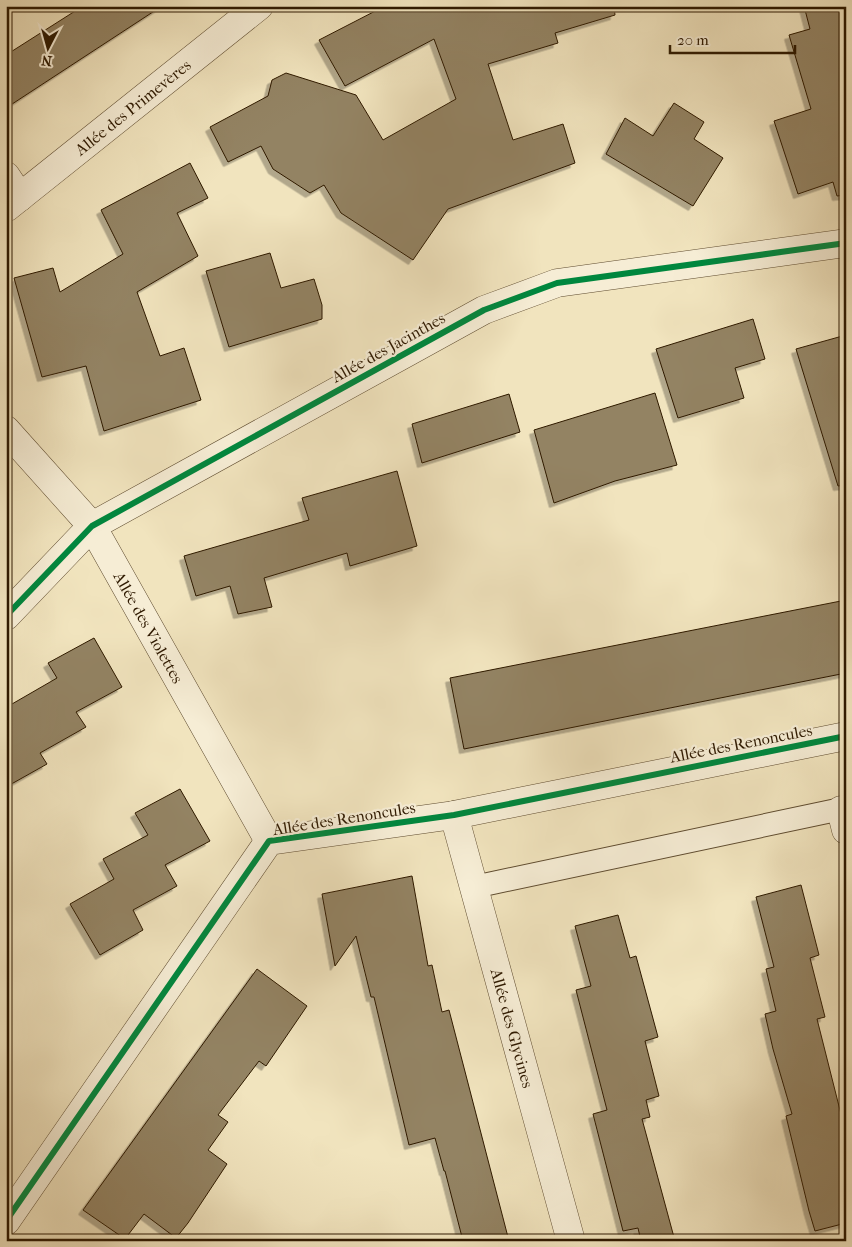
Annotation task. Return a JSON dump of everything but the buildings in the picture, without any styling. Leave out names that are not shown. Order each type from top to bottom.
[{"type":"street","name":"Allée des Primevères","points":[[11,193],[259,6]]},
{"type":"street","name":"Allée des Jacinthes","points":[[6,616],[92,526],[484,310],[557,283],[846,243]]},
{"type":"street","name":"Allée des Violettes","points":[[6,430],[92,526],[269,841]]},
{"type":"street","name":"Allée des Renoncules","points":[[6,1221],[269,841],[454,815],[846,736]]},
{"type":"street","name":"Allée des Glycines","points":[[454,815],[571,1241]]},
{"type":"lane","points":[[474,887],[844,816]]},
{"type":"cycle path","points":[[6,616],[92,526],[484,310],[557,283],[846,243]]},
{"type":"cycle path","points":[[6,1221],[269,841],[454,815],[846,736]]}]
